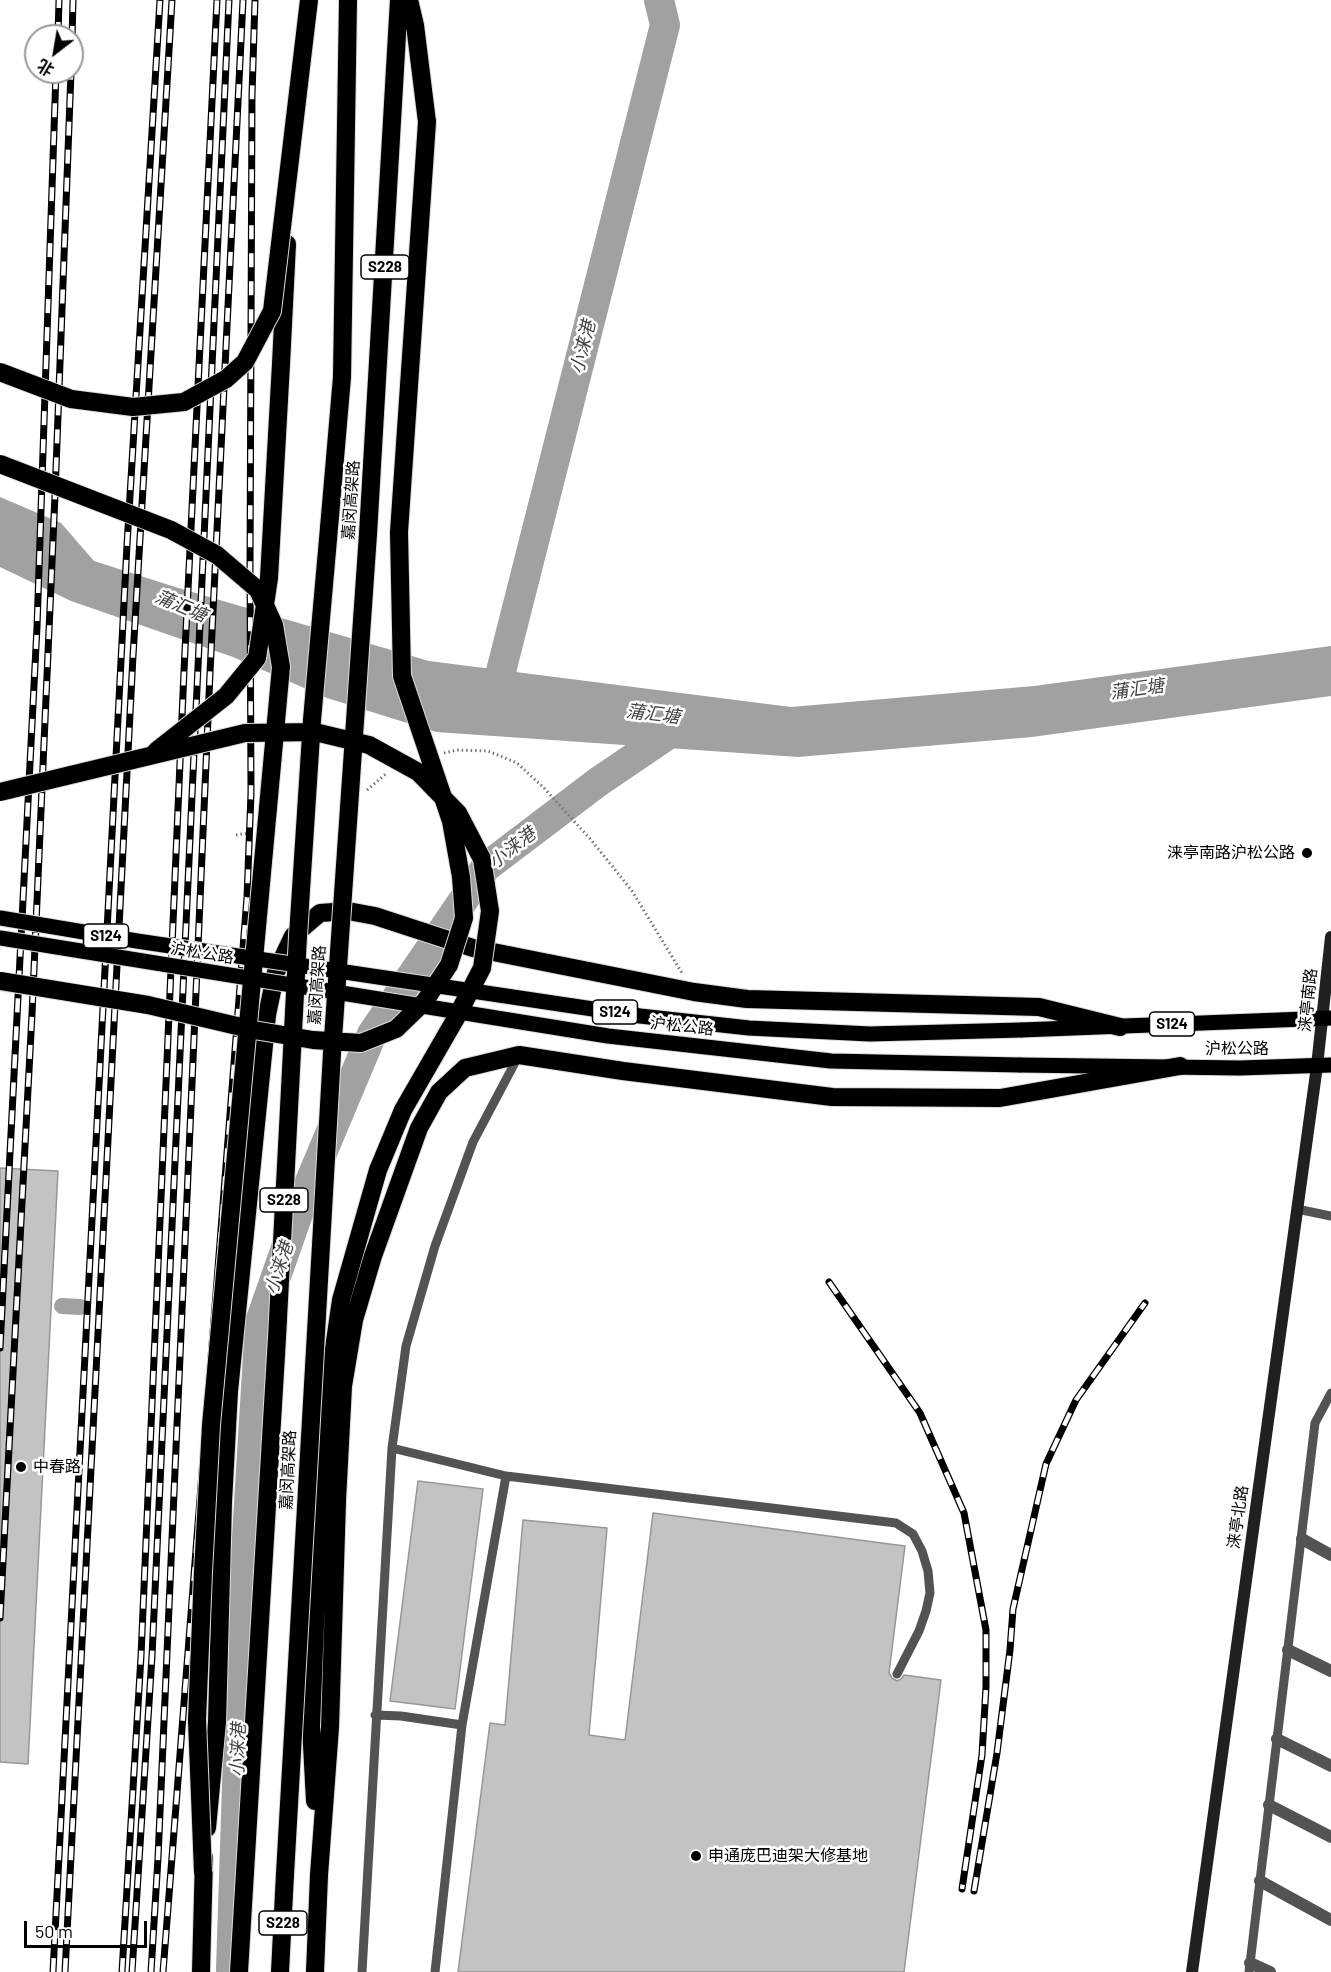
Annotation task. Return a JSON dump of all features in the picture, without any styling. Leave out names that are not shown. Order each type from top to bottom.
[{"type":"highway","points":[[150,755],[226,696],[257,658],[269,578],[302,0]]},
{"type":"highway","points":[[0,372],[71,399],[133,407],[183,402],[226,378],[245,362],[272,311],[309,0]]},
{"type":"highway","name":"嘉闵高架路","points":[[239,1972],[313,708],[342,377],[348,0]]},
{"type":"highway","name":"嘉闵高架路","points":[[280,1972],[333,1030],[379,377],[399,0]]},
{"type":"highway","points":[[0,981],[148,1005],[254,1030],[313,1040],[361,1042],[396,1029],[425,1001],[449,964],[464,918],[461,877],[452,821],[402,676],[399,532],[426,122],[415,25],[409,0]]},
{"type":"highway","points":[[0,464],[171,530],[217,555],[258,590],[274,625],[280,667],[211,1425],[197,1720],[203,1872],[201,1972]]},
{"type":"highway","points":[[0,792],[245,733],[315,732],[369,745],[418,772],[458,813],[482,859],[490,911],[482,968],[403,1110],[378,1170],[341,1300],[322,1424],[316,1572],[311,1726],[319,1875]]},
{"type":"highway","points":[[203,1872],[217,1722],[223,1513],[230,1391],[267,1015],[276,972],[292,936],[320,914],[348,911],[380,918],[473,948],[694,992],[747,999],[1039,1007],[1120,1027]]},
{"type":"highway","points":[[315,1972],[319,1875],[330,1727],[343,1386],[354,1320],[373,1256],[419,1128],[439,1092],[465,1068],[519,1055],[623,1071],[832,1097],[1000,1098],[1180,1066]]},
{"type":"main road","name":"沪松公路","points":[[0,918],[148,943],[629,1015],[750,1028],[870,1034],[1327,1019]]},
{"type":"main road","name":"沪松公路","points":[[0,938],[608,1036],[831,1061],[1240,1068],[1324,1066]]},
{"type":"street","name":"涞亭南路","points":[[1324,1066],[1331,937]]},
{"type":"street","name":"涞亭北路","points":[[1192,1972],[1298,1209],[1324,1066]]},
{"type":"street","points":[[1302,1539],[1331,1555]]},
{"type":"street","points":[[1288,1650],[1331,1671]]},
{"type":"street","points":[[1277,1739],[1331,1766]]},
{"type":"street","points":[[1269,1805],[1331,1837]]},
{"type":"street","points":[[1260,1881],[1331,1920]]},
{"type":"street","points":[[1250,1967],[1270,1972]]},
{"type":"lane","points":[[362,1972],[392,1448],[406,1346],[435,1246],[473,1142],[519,1055]]},
{"type":"lane","points":[[1298,1209],[1331,1216]]},
{"type":"lane","points":[[1250,1967],[1315,1423],[1331,1393]]},
{"type":"lane","points":[[392,1448],[506,1476],[896,1523],[913,1534],[922,1551],[928,1571],[930,1593],[922,1621],[897,1674]]},
{"type":"lane","points":[[435,1972],[462,1725],[506,1476]]},
{"type":"lane","points":[[375,1715],[413,1717],[462,1725]]},
{"type":"path","points":[[441,753],[458,750],[488,751],[517,763],[544,788],[592,841],[632,891],[694,992]]},
{"type":"path","points":[[365,792],[387,773],[396,769]]},
{"type":"path","points":[[236,835],[258,832]]},
{"type":"water","name":"蒲汇塘","points":[[0,497],[61,523],[94,561],[429,661],[791,707],[1034,686],[1331,646],[1331,696],[1032,737],[798,757],[436,732],[327,698],[233,657],[71,601],[0,567]]},
{"type":"building","name":"中春路","points":[[0,1168],[58,1171],[28,1764],[0,1762]]},
{"type":"building","points":[[418,1481],[483,1489],[455,1709],[390,1701]]},
{"type":"building","name":"申通庞巴迪架大修基地","points":[[653,1513],[905,1546],[889,1673],[897,1681],[904,1675],[941,1680],[904,1972],[458,1972],[490,1723],[505,1725],[523,1520],[607,1528],[589,1735],[625,1740]]},
{"type":"waterway","name":"小涞港","points":[[495,695],[665,25],[659,0]]},
{"type":"waterway","name":"小涞港","points":[[231,1969],[243,1602],[260,1322],[306,1191],[372,1034],[486,867],[598,782],[682,725]]},
{"type":"waterway","points":[[62,1306],[80,1307]]},
{"type":"waterway","points":[[247,1322],[260,1322]]},
{"type":"railway","points":[[58,24],[59,0]]},
{"type":"railway","points":[[72,24],[73,0]]},
{"type":"railway","points":[[53,1972],[127,545],[160,0]]},
{"type":"railway","points":[[65,1972],[133,656],[172,0]]},
{"type":"railway","points":[[122,1972],[141,1656],[184,671],[217,0]]},
{"type":"railway","points":[[132,1972],[152,1656],[229,0]]},
{"type":"railway","points":[[151,1972],[243,0]]},
{"type":"railway","points":[[163,1972],[247,897],[251,793],[252,95],[255,0]]},
{"type":"railway","points":[[0,1348],[37,627],[56,84]]},
{"type":"railway","points":[[0,1618],[32,1014],[71,84]]},
{"type":"railway","points":[[829,1282],[920,1413],[964,1513],[986,1630],[986,1687],[982,1755],[962,1889]]},
{"type":"railway","points":[[974,1891],[997,1753],[1013,1609],[1046,1464],[1076,1400],[1145,1303]]},
{"type":"place","name":"涞亭南路沪松公路","points":[[1307,853]]},
{"type":"place","name":"中春路","points":[[21,1467]]},
{"type":"place","name":"申通庞巴迪架大修基地","points":[[696,1856]]}]
